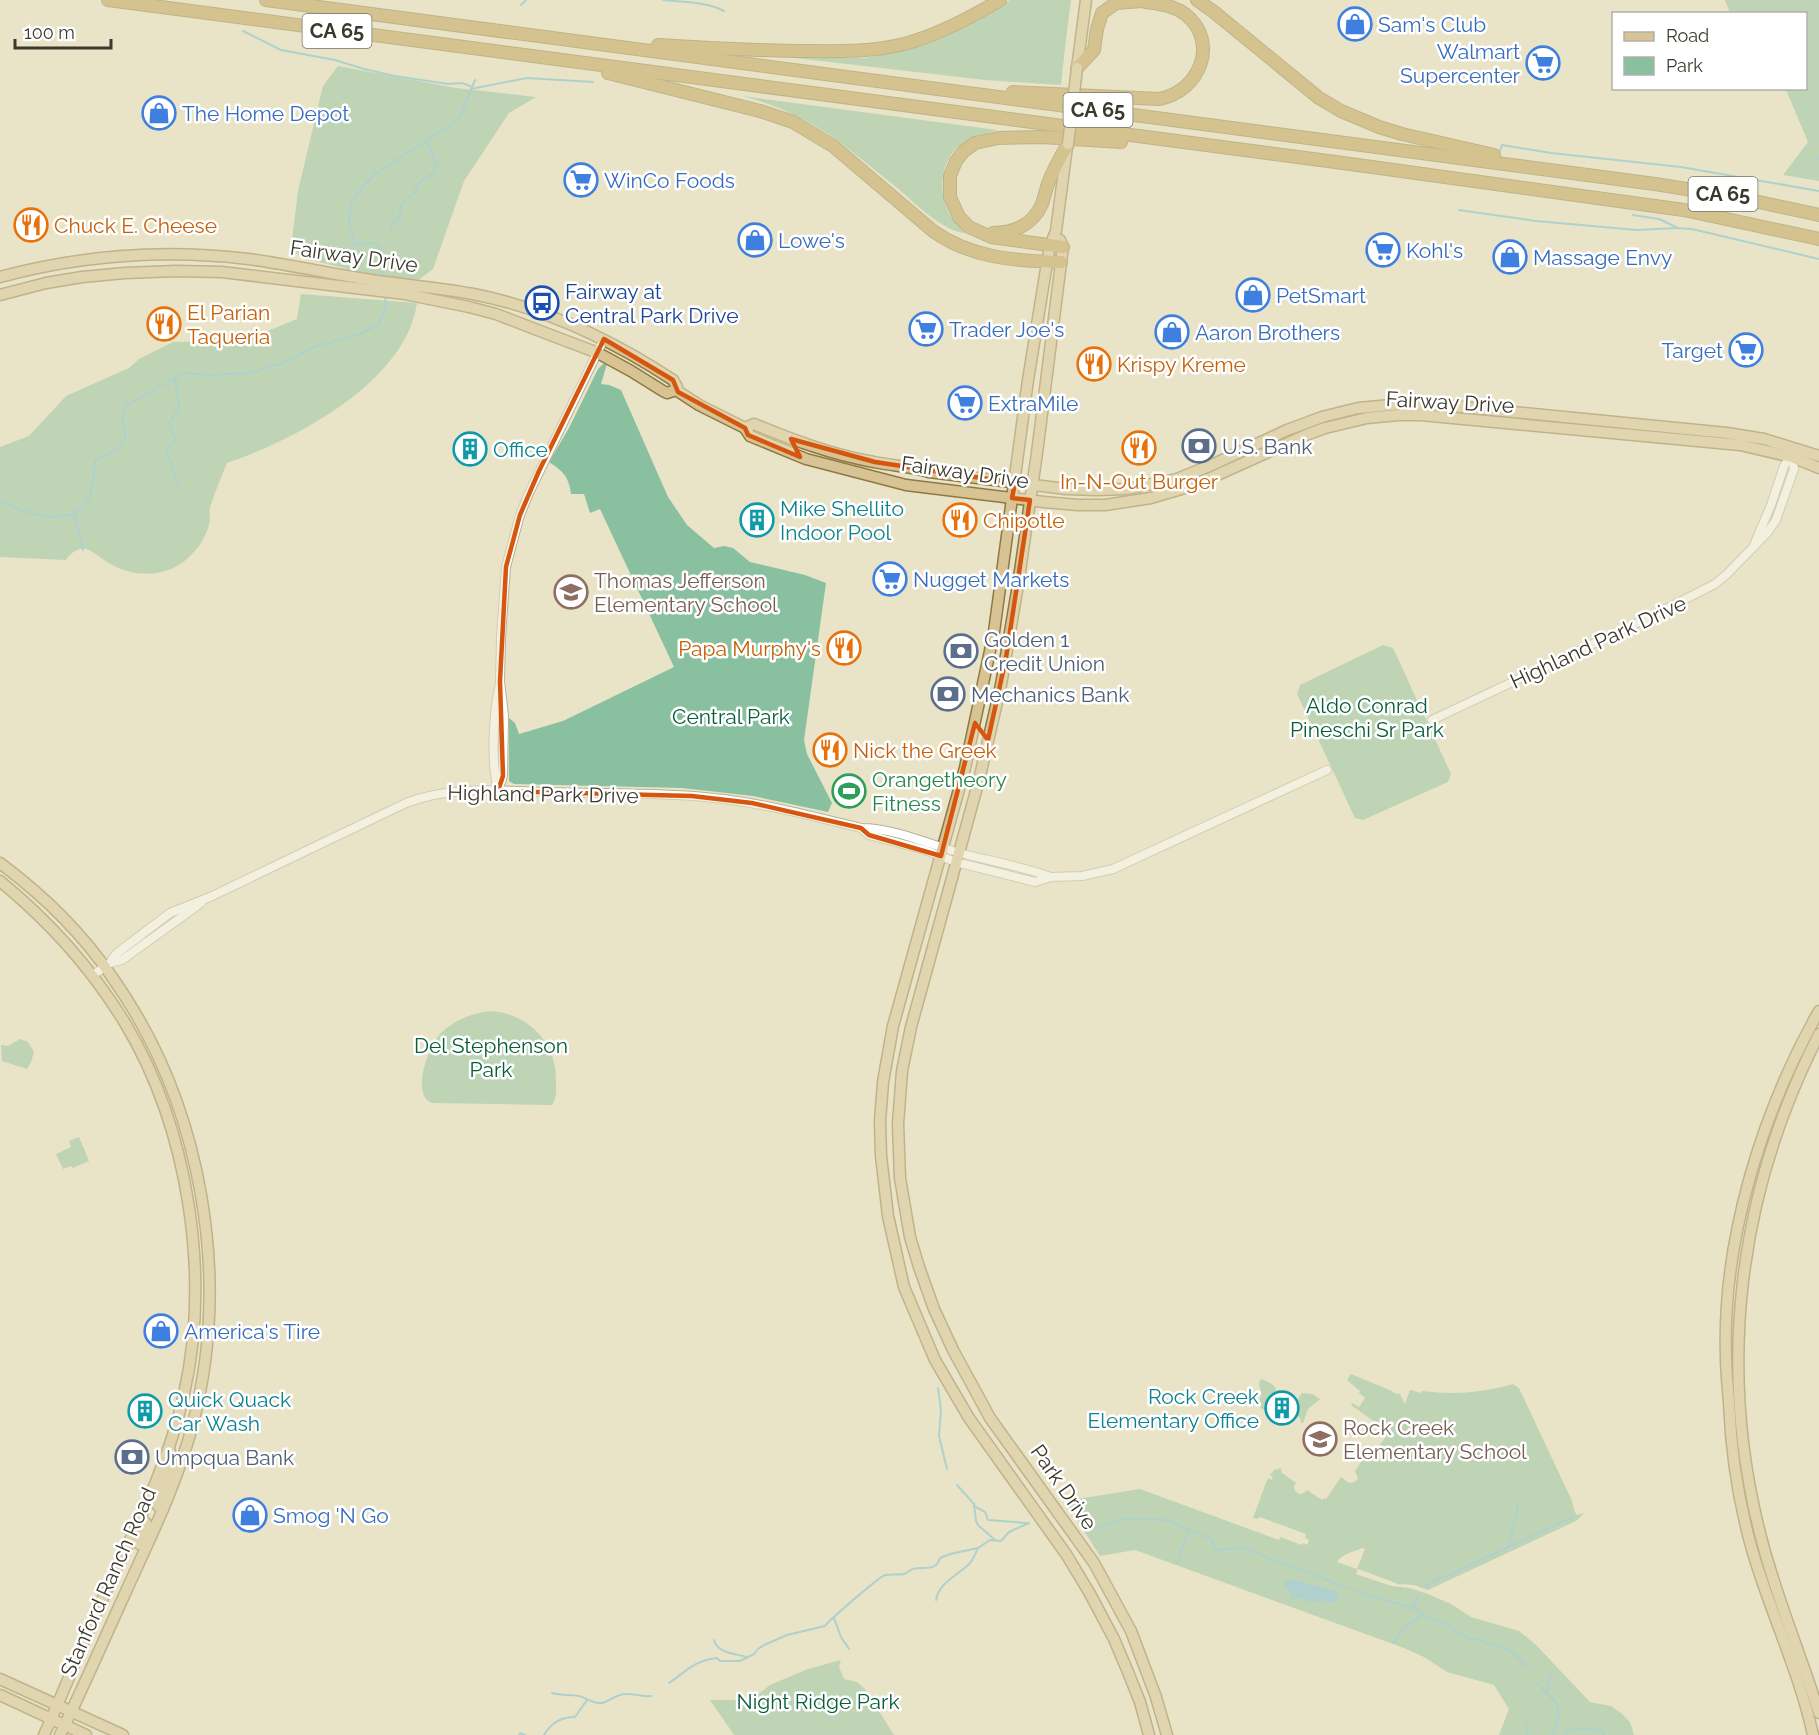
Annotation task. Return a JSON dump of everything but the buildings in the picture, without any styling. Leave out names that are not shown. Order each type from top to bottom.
[{"type":"highway","name":"CA 65","points":[[108,0],[1684,210],[1819,239]]},
{"type":"highway","name":"CA 65","points":[[266,0],[1625,180],[1736,196],[1819,214]]},
{"type":"highway","points":[[960,22],[990,0]]},
{"type":"highway","points":[[570,41],[734,49],[858,51],[905,44],[960,22],[1000,0]]},
{"type":"highway","points":[[1197,0],[1215,12],[1319,98],[1358,119],[1402,134],[1453,146],[1625,180]]},
{"type":"highway","points":[[913,86],[1135,98],[1167,97],[1183,90],[1194,78],[1203,55],[1201,39],[1194,24],[1182,12],[1166,5],[1138,1],[1116,3],[1102,13],[1094,50],[1077,68]]},
{"type":"highway","points":[[566,61],[760,111],[793,122],[833,146],[949,242],[980,254],[1032,262],[1060,262]]},
{"type":"highway","points":[[1056,247],[991,237],[969,227],[958,217],[949,190],[950,176],[956,161],[964,151],[975,143],[998,138],[1042,137],[1121,142],[1145,138]]},
{"type":"highway","points":[[983,234],[1016,230],[1029,222],[1041,205],[1068,144]]},
{"type":"main road","points":[[1068,144],[1086,0]]},
{"type":"main road","points":[[988,740],[1006,658],[1030,500],[1060,262],[1056,247],[1056,231],[1060,166]]},
{"type":"main road","name":"Park Drive","points":[[1056,247],[1047,262],[1028,380],[994,632],[984,682],[965,768],[896,1015],[883,1082],[880,1121],[883,1181],[893,1242],[904,1287],[921,1330],[973,1425],[1066,1554],[1099,1610],[1128,1672],[1140,1702],[1149,1735]]},
{"type":"main road","name":"Fairway Drive","points":[[0,277],[67,261],[99,257],[162,254],[253,260],[405,290],[496,314],[598,352],[667,393],[676,390]]},
{"type":"main road","name":"Fairway Drive","points":[[0,295],[46,283],[84,277],[176,271],[222,272],[367,284]]},
{"type":"main road","name":"Fairway Drive","points":[[405,290],[459,291],[542,312],[604,339],[673,380],[676,390],[699,405],[747,432],[806,459],[906,485],[1012,498],[1078,505],[1105,505],[1151,498],[1195,485],[1315,431],[1367,418],[1398,415],[1421,415],[1576,430],[1819,456]]},
{"type":"main road","name":"Fairway Drive","points":[[747,432],[783,445],[791,439],[829,451],[875,462],[915,467],[929,472],[1066,489],[1127,489],[1156,484],[1196,472],[1304,423],[1347,410],[1412,404],[1669,427],[1764,439],[1793,452],[1819,468]]},
{"type":"main road","points":[[1576,430],[1602,427],[1660,431],[1669,427]]},
{"type":"main road","points":[[791,439],[801,451],[822,460],[830,467]]},
{"type":"main road","points":[[984,682],[992,684],[994,689],[984,735],[988,740]]},
{"type":"main road","name":"Park Drive","points":[[988,740],[911,1027],[902,1071],[899,1102],[900,1178],[908,1229],[934,1309],[953,1350],[990,1418],[1094,1563],[1131,1631],[1156,1697],[1167,1735]]},
{"type":"main road","name":"Stanford Ranch Road","points":[[0,863],[58,913],[107,965],[138,1016],[164,1071],[188,1135],[207,1230],[209,1310],[207,1338],[202,1377],[183,1458],[163,1509],[63,1730]]},
{"type":"main road","name":"Stanford Ranch Road","points":[[0,881],[47,924],[93,975],[126,1025],[157,1089],[173,1138],[188,1203],[193,1248],[195,1289],[190,1362],[169,1449],[44,1735]]},
{"type":"main road","points":[[1819,1011],[1774,1104],[1754,1162],[1739,1324],[1739,1387],[1743,1444],[1751,1497],[1778,1595],[1819,1713]]},
{"type":"main road","points":[[1814,1735],[1802,1691],[1768,1599],[1751,1544],[1732,1448],[1726,1356],[1733,1259],[1751,1196],[1765,1165],[1785,1107],[1819,1034]]},
{"type":"main road","points":[[883,1082],[891,1099],[899,1102]]},
{"type":"main road","points":[[157,1089],[174,1114],[180,1130],[188,1135]]},
{"type":"main road","points":[[173,1138],[181,1140],[195,1164]]},
{"type":"main road","points":[[163,1509],[158,1506],[158,1501],[173,1461],[169,1449]]},
{"type":"main road","points":[[140,1518],[146,1523],[137,1551],[141,1558]]},
{"type":"main road","points":[[0,1679],[123,1735]]},
{"type":"main road","points":[[0,1695],[51,1719],[63,1730],[86,1735]]},
{"type":"street","points":[[498,791],[503,776],[504,752],[504,716],[500,681],[507,567],[520,514],[604,339]]},
{"type":"street","name":"Highland Park Drive","points":[[1432,720],[1715,584],[1728,574],[1767,533],[1780,509],[1794,469],[1793,452]]},
{"type":"street","name":"Highland Park Drive","points":[[93,975],[107,965],[122,960],[210,897],[424,796],[462,790],[692,796],[752,803],[861,828],[876,828],[1035,882],[1051,877],[1082,876],[1113,869],[1327,770]]},
{"type":"highlighted area","points":[[604,339],[673,380],[678,392],[745,428],[748,435],[800,457],[791,439],[875,462],[1015,483],[1012,498],[1030,500],[1006,658],[988,740],[975,723],[941,856],[869,835],[861,828],[752,803],[692,796],[498,791],[503,776],[500,681],[506,567],[520,515],[539,471]]},
{"type":"green space","points":[[1010,0],[1071,0],[1061,85],[985,80],[795,58],[864,58],[921,46],[963,28]]},
{"type":"green space","points":[[1725,0],[1819,0],[1819,181],[1783,175],[1808,142],[1784,90],[1807,90],[1807,12],[1730,12]]},
{"type":"green space","points":[[338,66],[456,88],[536,97],[509,113],[464,181],[433,269],[417,281],[361,272],[302,258],[291,248],[298,191],[323,86]]},
{"type":"green space","points":[[742,96],[997,130],[976,136],[963,143],[949,157],[945,167],[943,197],[952,218],[965,233],[938,222],[853,152],[816,127],[780,108]]},
{"type":"green space","points":[[301,294],[417,303],[408,332],[392,358],[370,382],[343,404],[314,423],[254,453],[227,463],[210,507],[210,520],[206,534],[196,550],[185,561],[165,571],[144,574],[122,569],[86,549],[76,551],[66,560],[0,557],[0,447],[29,436],[66,396],[129,368],[139,359],[173,342],[238,341],[297,319]]},
{"type":"green space","name":"Central Park","points":[[603,364],[607,364],[601,384],[621,390],[668,497],[687,525],[714,548],[724,546],[733,548],[750,562],[805,575],[826,583],[804,740],[807,754],[832,803],[828,812],[753,796],[682,788],[514,784],[509,781],[509,718],[515,723],[519,734],[563,721],[674,667],[600,509],[590,513],[584,494],[571,494],[569,483],[564,475],[549,462],[569,428],[598,369]]},
{"type":"green space","name":"Aldo Conrad Pineschi Sr Park","points":[[1383,645],[1393,648],[1451,774],[1448,782],[1363,820],[1355,818],[1297,694],[1300,685]]},
{"type":"green space","name":"Del Stephenson Park","points":[[491,1011],[518,1018],[538,1033],[546,1044],[555,1068],[556,1094],[552,1105],[432,1103],[426,1098],[422,1090],[422,1080],[427,1058],[436,1039],[458,1020]]},
{"type":"green space","points":[[20,1039],[28,1042],[34,1052],[27,1069],[2,1061],[1,1045],[8,1046]]},
{"type":"green space","points":[[79,1137],[89,1161],[73,1168],[71,1166],[63,1169],[56,1154],[71,1147],[69,1141]]},
{"type":"green space","points":[[1351,1374],[1400,1394],[1405,1404],[1410,1390],[1421,1393],[1422,1391],[1468,1392],[1513,1384],[1519,1388],[1572,1501],[1574,1510],[1577,1515],[1584,1513],[1576,1521],[1428,1590],[1414,1585],[1401,1585],[1358,1569],[1356,1574],[1391,1586],[1410,1588],[1428,1594],[1451,1604],[1471,1617],[1519,1631],[1536,1645],[1590,1702],[1611,1706],[1622,1714],[1630,1722],[1634,1735],[1499,1735],[1509,1709],[1494,1685],[1447,1672],[1424,1657],[1404,1648],[1135,1550],[1100,1556],[1065,1501],[1140,1489],[1279,1540],[1280,1537],[1307,1545],[1309,1540],[1305,1538],[1306,1534],[1260,1517],[1253,1518],[1267,1480],[1269,1478],[1271,1480],[1273,1477],[1270,1475],[1275,1469],[1280,1468],[1281,1472],[1296,1483],[1295,1491],[1299,1494],[1307,1490],[1322,1500],[1326,1499],[1341,1477],[1349,1483],[1355,1482],[1358,1478],[1355,1471],[1365,1456],[1373,1461],[1378,1460],[1381,1456],[1377,1449],[1389,1432],[1351,1405],[1352,1403],[1359,1407],[1365,1398],[1347,1380]],"holes":[[[1365,1549],[1357,1569],[1337,1562],[1348,1553]]]},
{"type":"green space","points":[[1261,1379],[1273,1385],[1276,1392],[1266,1411],[1259,1404]]},
{"type":"green space","points":[[1302,1393],[1312,1394],[1320,1399],[1308,1409],[1303,1423],[1296,1415],[1290,1417],[1284,1424],[1281,1422]]},
{"type":"green space","name":"Night Ridge Park","points":[[841,1660],[839,1667],[844,1679],[857,1682],[865,1689],[894,1735],[734,1735],[710,1700],[751,1700],[770,1685],[808,1669]]},
{"type":"water","points":[[1291,1579],[1339,1592],[1335,1602],[1304,1600],[1292,1595],[1283,1583]]},
{"type":"waterway","points":[[521,5],[526,0]]},
{"type":"waterway","points":[[663,0],[703,4],[724,11]]},
{"type":"waterway","points":[[243,31],[281,50],[335,60],[395,76],[448,84],[462,83],[472,87]]},
{"type":"waterway","points":[[471,89],[527,78],[593,82]]},
{"type":"waterway","points":[[383,277],[381,249],[374,243],[355,244],[349,225],[351,204],[375,174],[459,119],[475,80]]},
{"type":"waterway","points":[[391,228],[394,221],[400,219],[404,202],[415,193],[420,182],[433,173],[437,166],[427,142]]},
{"type":"waterway","points":[[1500,151],[1502,145],[1551,153],[1681,167],[1819,191]]},
{"type":"waterway","points":[[1459,210],[1536,221],[1637,230],[1692,229],[1819,259]]},
{"type":"waterway","points":[[1633,215],[1659,219],[1676,227]]},
{"type":"waterway","points":[[0,501],[35,514],[60,517],[71,514],[81,508],[89,498],[93,485],[95,461],[114,451],[123,442],[125,437],[123,413],[131,403],[184,373],[209,375],[251,373],[288,361],[314,347],[360,334],[379,324],[386,307],[385,294]]},
{"type":"waterway","points":[[175,378],[179,408],[169,423],[176,441],[166,448],[178,485]]},
{"type":"waterway","points":[[74,512],[83,550]]},
{"type":"waterway","points":[[938,1388],[941,1410],[939,1436],[947,1469]]},
{"type":"waterway","points":[[957,1485],[974,1504],[978,1525],[995,1540]]},
{"type":"waterway","points":[[1509,1547],[1518,1504]]},
{"type":"waterway","points":[[974,1506],[985,1512],[988,1520],[1026,1523]]},
{"type":"waterway","points":[[1425,1586],[1573,1517]]},
{"type":"waterway","points":[[1095,1528],[1125,1519],[1166,1520],[1211,1539],[1216,1550],[1243,1548],[1348,1588]]},
{"type":"waterway","points":[[669,1683],[702,1661],[717,1658],[720,1661],[740,1661],[754,1654],[764,1645],[787,1635],[825,1626],[885,1575],[904,1574],[913,1569],[933,1567],[940,1558],[978,1548],[990,1540],[1001,1541],[1009,1532],[1029,1523]]},
{"type":"waterway","points":[[1177,1563],[1189,1529]]},
{"type":"waterway","points":[[936,1600],[941,1589],[949,1580],[970,1563],[978,1548]]},
{"type":"waterway","points":[[1355,1591],[1416,1609],[1426,1617],[1444,1623],[1468,1638],[1513,1652],[1526,1667]]},
{"type":"waterway","points":[[1289,1603],[1297,1595]]},
{"type":"waterway","points":[[1413,1608],[1419,1595]]},
{"type":"waterway","points":[[1394,1643],[1399,1633],[1422,1614]]},
{"type":"waterway","points":[[834,1618],[841,1637],[849,1649]]},
{"type":"waterway","points":[[714,1640],[719,1648],[746,1657]]},
{"type":"waterway","points":[[1546,1693],[1551,1673]]},
{"type":"waterway","points":[[1537,1683],[1557,1704],[1558,1720],[1551,1735]]},
{"type":"waterway","points":[[552,1693],[579,1696],[599,1703],[624,1694],[651,1696]]},
{"type":"waterway","points":[[544,1735],[557,1722],[575,1717],[587,1700]]},
{"type":"waterway","points":[[1526,1725],[1528,1735]]},
{"type":"waterway","points":[[1565,1735],[1571,1728],[1602,1730],[1604,1735]]},
{"type":"waterway","points":[[519,1735],[520,1733],[525,1735]]},
{"type":"place","name":"Sam's Club","points":[[1355,24]]},
{"type":"place","name":"Walmart Supercenter","points":[[1543,63]]},
{"type":"place","name":"The Home Depot","points":[[159,113]]},
{"type":"place","name":"WinCo Foods","points":[[581,180]]},
{"type":"place","name":"Chuck E. Cheese","points":[[31,225]]},
{"type":"place","name":"Lowe's","points":[[755,240]]},
{"type":"place","name":"Kohl's","points":[[1383,250]]},
{"type":"place","name":"Massage Envy","points":[[1510,257]]},
{"type":"place","name":"PetSmart","points":[[1253,295]]},
{"type":"place","name":"Fairway at Central Park Drive","points":[[542,303]]},
{"type":"place","name":"El Parian Taqueria","points":[[164,324]]},
{"type":"place","name":"Trader Joe's","points":[[926,329]]},
{"type":"place","name":"Aaron Brothers","points":[[1172,332]]},
{"type":"place","name":"Target","points":[[1746,350]]},
{"type":"place","name":"Krispy Kreme","points":[[1094,364]]},
{"type":"place","name":"ExtraMile","points":[[965,403]]},
{"type":"place","name":"U.S. Bank","points":[[1199,446]]},
{"type":"place","name":"In-N-Out Burger","points":[[1139,448]]},
{"type":"place","name":"Office","points":[[470,449]]},
{"type":"place","name":"Mike Shellito Indoor Pool","points":[[757,520]]},
{"type":"place","name":"Chipotle","points":[[960,520]]},
{"type":"place","name":"Nugget Markets","points":[[890,579]]},
{"type":"place","name":"Thomas Jefferson Elementary School","points":[[571,592]]},
{"type":"place","name":"Papa Murphy's","points":[[844,648]]},
{"type":"place","name":"Golden 1 Credit Union","points":[[961,651]]},
{"type":"place","name":"Mechanics Bank","points":[[948,694]]},
{"type":"place","name":"Nick the Greek","points":[[830,750]]},
{"type":"place","name":"Orangetheory Fitness","points":[[849,791]]},
{"type":"place","name":"America's Tire","points":[[161,1331]]},
{"type":"place","name":"Rock Creek Elementary Office","points":[[1282,1408]]},
{"type":"place","name":"Quick Quack Car Wash","points":[[145,1411]]},
{"type":"place","name":"Rock Creek Elementary School","points":[[1320,1439]]},
{"type":"place","name":"Umpqua Bank","points":[[132,1457]]},
{"type":"place","name":"Smog 'N Go","points":[[250,1515]]}]
